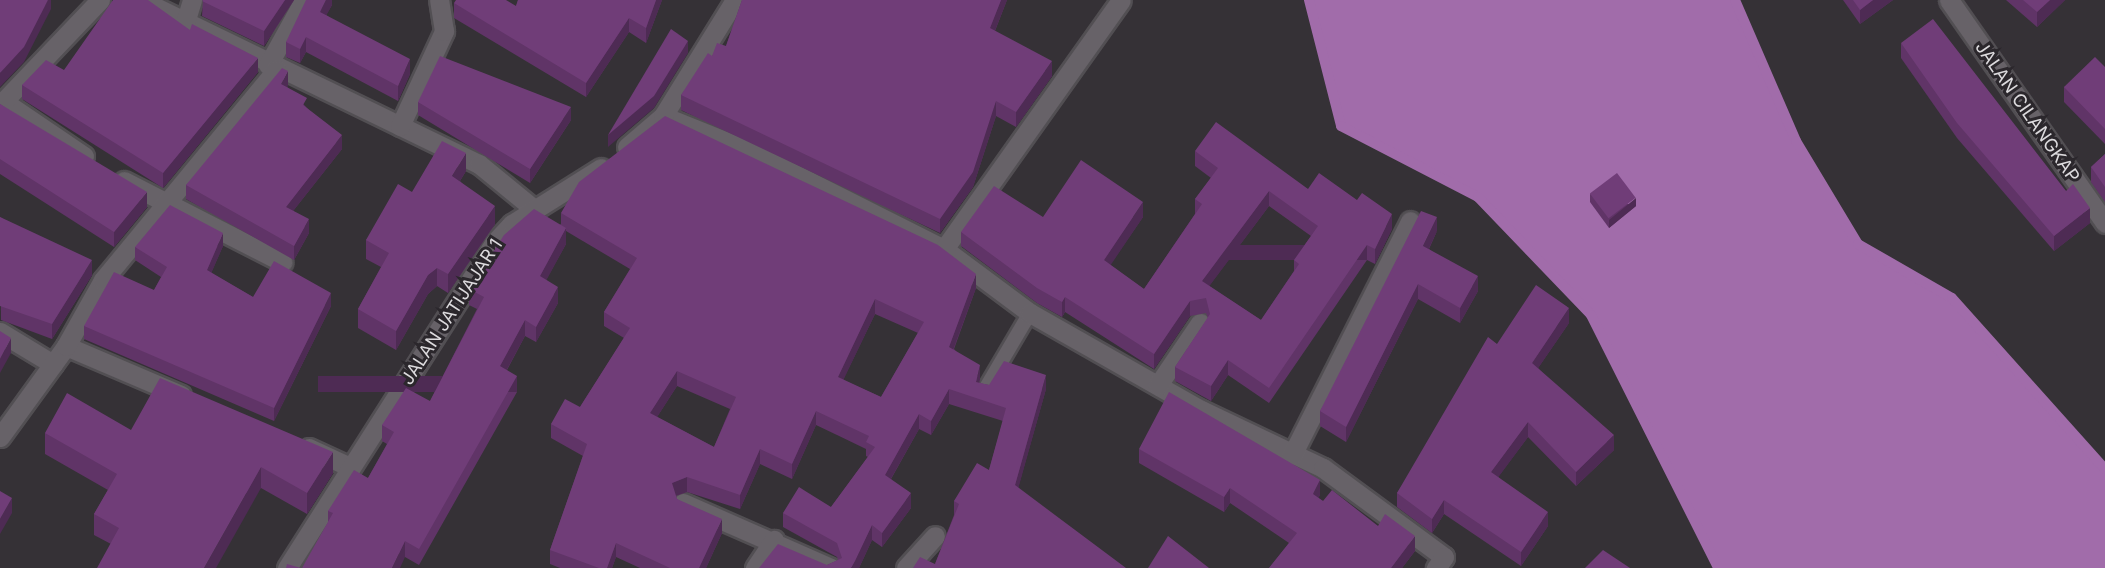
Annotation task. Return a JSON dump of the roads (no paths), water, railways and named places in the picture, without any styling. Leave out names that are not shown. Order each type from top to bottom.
[{"type":"street","points":[[100,0],[2,103],[169,206],[282,262]]},
{"type":"street","points":[[141,0],[272,68],[479,164],[534,209]]},
{"type":"street","points":[[185,23],[192,0]]},
{"type":"street","points":[[0,437],[66,346],[103,280],[169,206],[272,68],[304,0]]},
{"type":"street","points":[[400,126],[444,31],[439,0]]},
{"type":"street","name":"JALAN JATIJAJAR 1","points":[[287,568],[348,466],[494,243],[534,209],[605,166],[663,116],[735,0]]},
{"type":"street","points":[[944,249],[1121,0]]},
{"type":"street","name":"JALAN CILANGKAP","points":[[1949,0],[2105,223]]},
{"type":"street","points":[[663,116],[747,150],[944,249],[1030,313],[1158,386],[1324,468],[1444,557],[1436,568]]},
{"type":"street","points":[[1292,454],[1410,221]]},
{"type":"street","points":[[1158,386],[1200,323]]},
{"type":"street","points":[[0,332],[53,364]]},
{"type":"street","points":[[66,346],[206,404]]},
{"type":"street","points":[[291,439],[348,466]]},
{"type":"street","points":[[683,503],[774,540],[831,568]]},
{"type":"street","points":[[906,568],[935,536]]},
{"type":"street","points":[[755,568],[774,540]]},
{"type":"lane","points":[[984,391],[1030,313]]},
{"type":"waterway","points":[[1309,0],[1341,126],[1478,197],[1591,315],[1718,568]]},
{"type":"waterway","points":[[1735,0],[1796,141],[1858,244],[1952,298],[2105,469]]}]
